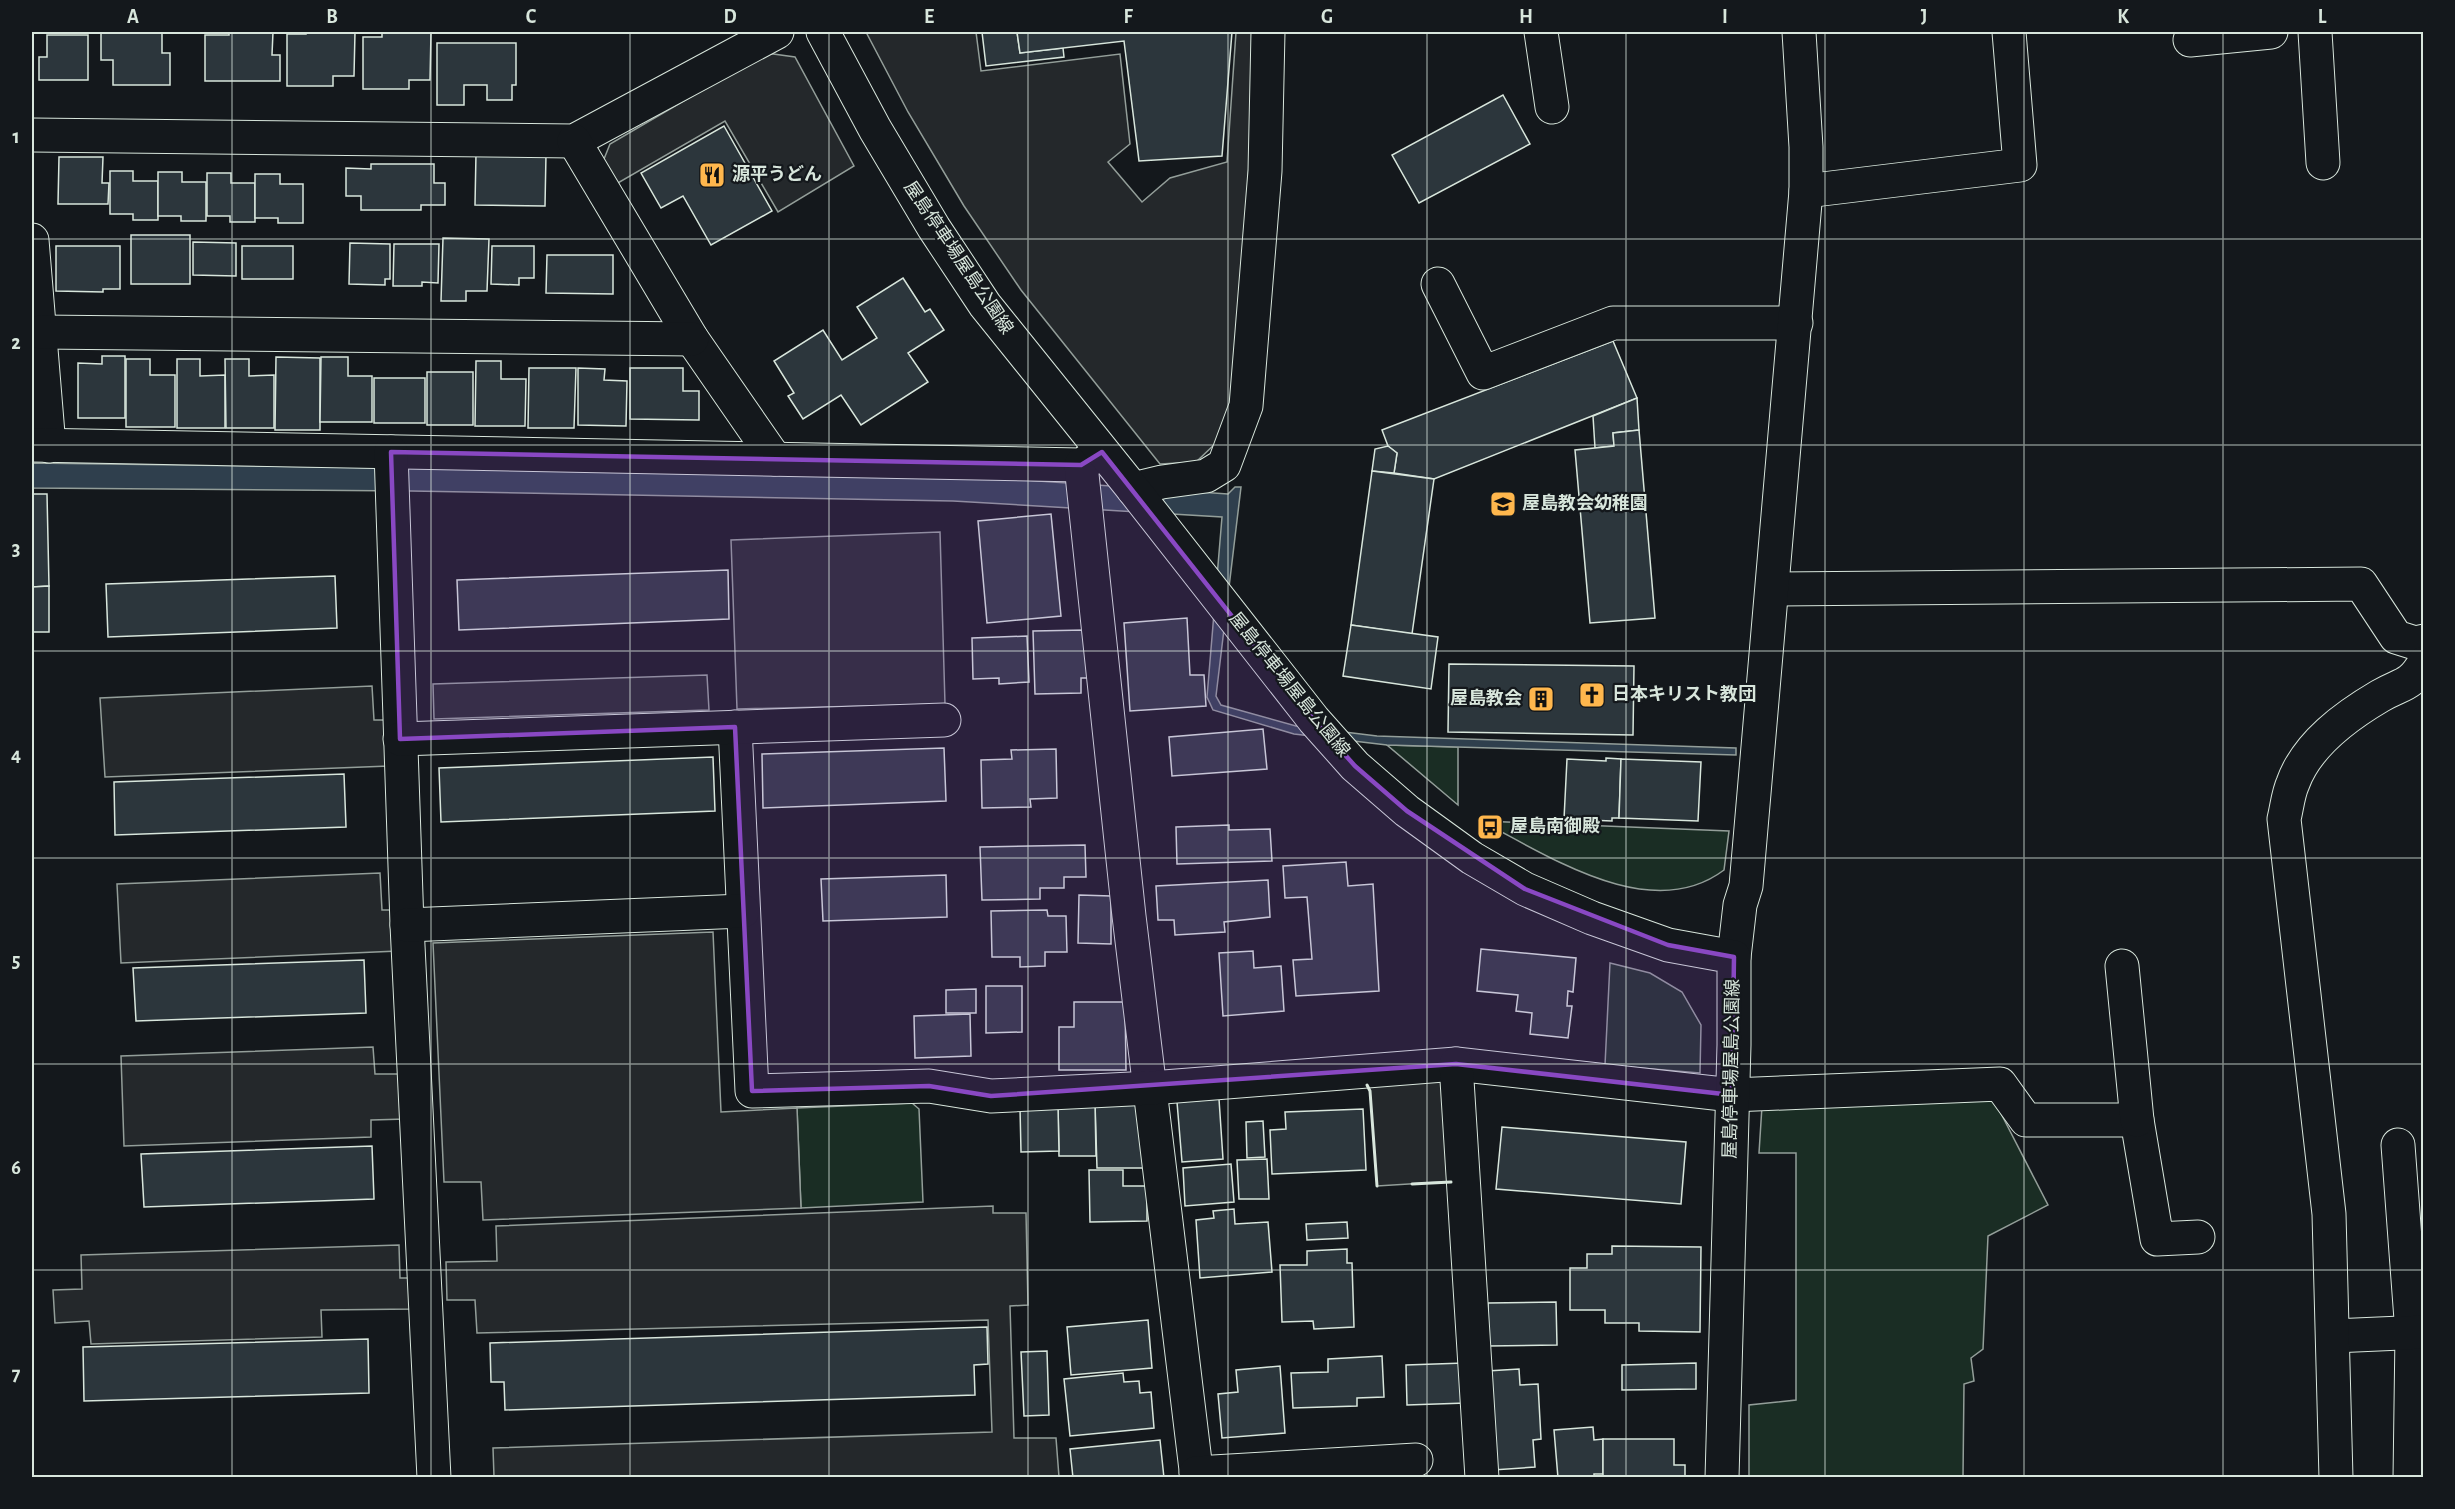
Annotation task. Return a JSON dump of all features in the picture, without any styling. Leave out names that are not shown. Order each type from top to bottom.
[{"type":"street","points":[[32,135],[574,141],[777,32]]},
{"type":"street","name":"屋島停車場屋島公園線","points":[[823,32],[875,129],[934,228],[1092,458],[1133,489],[1314,720],[1355,766],[1407,811],[1472,858],[1525,889],[1592,918],[1668,945],[1734,957],[1722,1478]]},
{"type":"street","points":[[1133,489],[1162,482],[1206,476],[1224,465],[1246,406],[1265,171],[1269,32]]},
{"type":"street","points":[[1541,32],[1552,107]]},
{"type":"street","points":[[1734,957],[1740,905],[1746,886],[1806,191],[1806,147],[1799,32]]},
{"type":"street","points":[[1806,191],[2020,165],[2009,32]]},
{"type":"street","points":[[2190,40],[2271,32]]},
{"type":"street","points":[[2315,32],[2323,163]]},
{"type":"street","points":[[574,141],[692,339],[775,459]]},
{"type":"street","points":[[32,240],[41,332],[40,445],[391,458],[1092,458],[1129,916],[1197,1475],[1416,1460]]},
{"type":"street","points":[[1438,284],[1482,373],[1613,323],[1796,323]]},
{"type":"street","points":[[41,332],[692,339]]},
{"type":"street","points":[[391,458],[407,925],[434,1478]]},
{"type":"street","points":[[1773,589],[2361,584],[2396,637],[2415,643],[2424,641]]},
{"type":"street","points":[[2336,1478],[2329,1214],[2284,819],[2293,782],[2307,758],[2334,727],[2381,695],[2415,679],[2424,663]]},
{"type":"street","points":[[400,738],[944,720]]},
{"type":"street","points":[[735,727],[752,1091],[928,1086],[991,1096],[1151,1088],[1456,1064],[1732,1095],[2000,1084],[2026,1120],[2137,1120]]},
{"type":"street","points":[[407,925],[743,911]]},
{"type":"street","points":[[2122,966],[2137,1120],[2157,1239],[2198,1237]]},
{"type":"street","points":[[1456,1064],[1482,1478]]},
{"type":"street","points":[[2397,1145],[2418,1333],[2410,1478]]},
{"type":"street","points":[[2333,1336],[2418,1333]]},
{"type":"highlighted area","points":[[391,452],[1081,465],[1102,452],[1314,720],[1355,766],[1407,811],[1525,889],[1668,945],[1734,957],[1732,1095],[1456,1064],[991,1096],[929,1086],[752,1091],[735,727],[400,739]]},
{"type":"green space","points":[[1387,745],[1458,747],[1458,805]]},
{"type":"green space","points":[[1481,821],[1729,831],[1724,870],[1695,885],[1665,890],[1633,888],[1601,879],[1537,851]]},
{"type":"green space","points":[[1610,963],[1650,973],[1682,992],[1701,1025],[1700,1073],[1605,1065]]},
{"type":"green space","points":[[1992,1096],[2048,1205],[1988,1236],[1983,1349],[1971,1358],[1974,1381],[1964,1384],[1963,1477],[1749,1478],[1749,1405],[1796,1400],[1796,1153],[1759,1153],[1762,1106]]},
{"type":"green space","points":[[912,1103],[919,1109],[923,1202],[801,1208],[797,1108]]},
{"type":"shaded area","points":[[866,32],[976,32],[981,71],[1120,54],[1130,144],[1108,162],[1142,202],[1170,178],[1227,162],[1236,32],[1257,32],[1235,396],[1217,442],[1196,462],[1160,464],[1021,290],[964,206],[908,112]]},
{"type":"shaded area","points":[[766,53],[795,57],[854,166],[778,212],[725,121],[611,187],[600,169],[610,144]]},
{"type":"shaded area","points":[[940,532],[945,704],[737,709],[731,540]]},
{"type":"shaded area","points":[[707,675],[709,710],[434,719],[433,684]]},
{"type":"shaded area","points":[[372,686],[374,720],[387,720],[389,766],[105,777],[100,698]]},
{"type":"shaded area","points":[[380,873],[382,910],[396,910],[398,951],[121,963],[117,884]]},
{"type":"shaded area","points":[[713,932],[721,1112],[797,1108],[801,1208],[483,1220],[481,1182],[444,1182],[433,943]]},
{"type":"shaded area","points":[[373,1047],[375,1074],[403,1074],[406,1119],[371,1120],[371,1137],[124,1146],[121,1056]]},
{"type":"shaded area","points":[[1451,1078],[1457,1181],[1377,1186],[1370,1091],[1367,1084]]},
{"type":"shaded area","points":[[993,1206],[993,1213],[1026,1213],[1028,1305],[1010,1306],[1014,1438],[1056,1438],[1059,1477],[494,1477],[493,1448],[992,1432],[988,1320],[477,1333],[475,1300],[447,1300],[446,1262],[497,1261],[496,1226]]},
{"type":"shaded area","points":[[399,1245],[400,1278],[413,1278],[414,1309],[321,1310],[322,1337],[91,1344],[89,1321],[55,1323],[53,1290],[82,1289],[81,1255]]},
{"type":"water","points":[[32,463],[952,475],[1228,494],[1235,487],[1241,487],[1216,696],[1221,705],[1296,726],[1377,736],[1736,748],[1736,755],[1387,745],[1294,734],[1213,710],[1207,697],[1222,517],[953,501],[411,491],[32,488]]},
{"type":"building","points":[[101,32],[162,32],[162,53],[170,53],[170,85],[113,85],[113,60],[101,60]]},
{"type":"building","points":[[229,32],[273,32],[272,55],[280,55],[280,81],[205,81],[205,35],[229,35]]},
{"type":"building","points":[[306,32],[355,32],[354,76],[333,76],[333,86],[287,86],[287,34],[306,34]]},
{"type":"building","points":[[382,32],[431,32],[430,80],[409,80],[409,89],[363,89],[363,37],[382,37]]},
{"type":"building","points":[[982,32],[1017,32],[1020,53],[1063,48],[1064,57],[986,66]]},
{"type":"building","points":[[1017,32],[1232,32],[1222,156],[1139,161],[1124,41],[1020,53]]},
{"type":"building","points":[[47,35],[88,35],[88,80],[39,80],[39,57],[47,57]]},
{"type":"building","points":[[437,43],[516,43],[516,85],[512,85],[512,100],[487,100],[487,85],[464,85],[464,105],[437,105]]},
{"type":"building","points":[[1503,95],[1530,144],[1419,203],[1392,155]]},
{"type":"building","points":[[724,126],[772,211],[711,245],[683,196],[661,208],[641,173]]},
{"type":"building","points":[[476,153],[546,154],[545,206],[475,205]]},
{"type":"building","points":[[59,157],[103,157],[102,183],[109,183],[108,204],[58,204]]},
{"type":"building","points":[[371,164],[434,164],[434,183],[445,183],[445,205],[421,205],[421,210],[361,210],[361,196],[346,196],[346,168],[371,169]]},
{"type":"building","points":[[110,171],[133,171],[133,181],[158,181],[158,220],[133,220],[133,214],[110,214]]},
{"type":"building","points":[[158,172],[182,172],[182,182],[206,182],[206,221],[181,221],[181,216],[158,216]]},
{"type":"building","points":[[207,173],[231,173],[231,183],[255,183],[255,222],[230,222],[230,216],[207,216]]},
{"type":"building","points":[[255,174],[280,174],[280,184],[303,184],[303,223],[278,223],[278,218],[255,218]]},
{"type":"building","points":[[131,235],[190,235],[190,284],[131,284]]},
{"type":"building","points":[[443,238],[489,239],[487,291],[466,291],[466,301],[441,301]]},
{"type":"building","points":[[193,242],[236,243],[236,276],[193,275]]},
{"type":"building","points":[[350,243],[390,244],[390,279],[385,279],[385,285],[349,284]]},
{"type":"building","points":[[394,244],[439,244],[438,283],[422,282],[422,286],[393,286]]},
{"type":"building","points":[[56,246],[120,246],[120,289],[103,289],[103,292],[56,291]]},
{"type":"building","points":[[242,246],[293,246],[293,279],[242,279]]},
{"type":"building","points":[[492,246],[534,246],[534,278],[519,278],[519,285],[491,284]]},
{"type":"building","points":[[547,255],[613,255],[613,294],[546,293]]},
{"type":"building","points":[[903,278],[925,312],[930,309],[944,330],[908,353],[928,382],[861,425],[841,395],[803,419],[788,396],[794,393],[774,361],[823,330],[842,360],[877,338],[857,307]]},
{"type":"building","points":[[1613,341],[1637,398],[1434,479],[1394,473],[1397,453],[1388,446],[1382,430]]},
{"type":"building","points":[[102,356],[125,356],[125,418],[78,418],[78,363],[102,364]]},
{"type":"building","points":[[276,357],[320,358],[320,430],[275,430]]},
{"type":"building","points":[[321,357],[348,357],[348,376],[372,376],[372,422],[320,422]]},
{"type":"building","points":[[126,359],[150,359],[150,375],[175,375],[175,427],[126,427]]},
{"type":"building","points":[[177,359],[200,359],[200,376],[225,375],[225,428],[177,428]]},
{"type":"building","points":[[225,359],[249,359],[249,376],[274,375],[274,428],[226,428]]},
{"type":"building","points":[[476,361],[501,361],[501,379],[526,379],[525,426],[475,426]]},
{"type":"building","points":[[529,368],[576,368],[574,428],[528,428]]},
{"type":"building","points":[[578,368],[605,369],[604,380],[627,381],[626,426],[578,425]]},
{"type":"building","points":[[630,368],[683,368],[683,391],[699,391],[699,420],[630,419]]},
{"type":"building","points":[[427,372],[473,372],[473,425],[427,425]]},
{"type":"building","points":[[374,378],[425,378],[425,423],[374,423]]},
{"type":"building","points":[[1637,398],[1639,430],[1613,433],[1614,446],[1595,448],[1593,416]]},
{"type":"building","points":[[1639,430],[1655,618],[1590,623],[1575,450],[1614,446],[1613,433]]},
{"type":"building","points":[[1388,446],[1397,453],[1394,473],[1372,471],[1375,449]]},
{"type":"building","points":[[1372,471],[1434,479],[1412,634],[1351,625]]},
{"type":"building","points":[[32,494],[47,494],[49,586],[32,587]]},
{"type":"building","points":[[1051,514],[1061,616],[987,623],[978,521]]},
{"type":"building","points":[[728,570],[729,619],[459,630],[457,580]]},
{"type":"building","points":[[335,576],[337,628],[108,637],[106,584]]},
{"type":"building","points":[[49,586],[49,632],[32,632],[32,587]]},
{"type":"building","points":[[1187,618],[1190,675],[1204,675],[1206,706],[1130,711],[1124,623]]},
{"type":"building","points":[[1351,625],[1438,637],[1431,689],[1343,676]]},
{"type":"building","points":[[1086,630],[1087,678],[1081,678],[1081,693],[1035,694],[1033,631]]},
{"type":"building","points":[[1027,636],[1029,682],[999,684],[999,678],[973,679],[972,638]]},
{"type":"building","name":"屋島教会","points":[[1449,664],[1634,666],[1633,735],[1448,732]]},
{"type":"building","points":[[1263,729],[1267,769],[1172,776],[1169,737]]},
{"type":"building","points":[[944,748],[946,801],[763,808],[762,754]]},
{"type":"building","points":[[1056,749],[1057,798],[1030,799],[1031,807],[982,808],[981,760],[1012,759],[1011,750]]},
{"type":"building","points":[[713,757],[715,811],[441,822],[439,768]]},
{"type":"building","points":[[1606,758],[1621,759],[1619,818],[1612,818],[1612,821],[1564,819],[1567,759],[1606,761]]},
{"type":"building","points":[[1621,759],[1701,762],[1698,821],[1619,818]]},
{"type":"building","points":[[344,774],[346,827],[115,835],[114,782]]},
{"type":"building","points":[[1229,825],[1229,830],[1270,829],[1272,861],[1177,864],[1176,827]]},
{"type":"building","points":[[1085,845],[1086,877],[1064,877],[1064,888],[1040,888],[1040,899],[982,900],[980,847]]},
{"type":"building","points":[[1346,862],[1348,886],[1373,884],[1379,991],[1296,996],[1293,960],[1312,959],[1307,897],[1285,898],[1283,866]]},
{"type":"building","points":[[946,875],[947,917],[823,921],[821,879]]},
{"type":"building","points":[[1268,880],[1270,917],[1224,922],[1225,932],[1175,935],[1174,920],[1158,920],[1156,886]]},
{"type":"building","points":[[1079,895],[1111,896],[1111,944],[1078,943]]},
{"type":"building","points":[[1047,910],[1048,916],[1066,916],[1067,952],[1045,952],[1045,966],[1020,967],[1020,957],[992,957],[991,911]]},
{"type":"building","points":[[1481,949],[1576,958],[1573,992],[1568,991],[1567,1006],[1572,1006],[1568,1038],[1530,1034],[1532,1013],[1516,1011],[1518,995],[1477,991]]},
{"type":"building","points":[[1253,951],[1254,968],[1281,966],[1284,1011],[1223,1016],[1219,953]]},
{"type":"building","points":[[364,960],[366,1013],[136,1021],[133,968]]},
{"type":"building","points":[[986,986],[1022,986],[1022,1032],[986,1033]]},
{"type":"building","points":[[976,989],[976,1013],[946,1013],[946,990]]},
{"type":"building","points":[[1074,1002],[1125,1002],[1126,1070],[1059,1070],[1059,1027],[1074,1027]]},
{"type":"building","points":[[970,1014],[971,1056],[915,1058],[914,1016]]},
{"type":"building","points":[[1219,1099],[1223,1159],[1182,1162],[1177,1102]]},
{"type":"building","points":[[1140,1101],[1146,1168],[1097,1168],[1095,1103]]},
{"type":"building","points":[[1095,1103],[1096,1156],[1059,1156],[1058,1104]]},
{"type":"building","points":[[1058,1106],[1059,1151],[1021,1152],[1020,1108]]},
{"type":"building","points":[[1363,1109],[1366,1170],[1272,1174],[1270,1130],[1286,1129],[1285,1112]]},
{"type":"building","points":[[1263,1121],[1265,1157],[1247,1158],[1246,1122]]},
{"type":"building","points":[[1502,1127],[1686,1142],[1681,1204],[1496,1189]]},
{"type":"building","points":[[372,1146],[374,1199],[144,1207],[141,1154]]},
{"type":"building","points":[[1267,1159],[1269,1199],[1239,1199],[1237,1160]]},
{"type":"building","points":[[1231,1164],[1234,1202],[1185,1206],[1183,1168]]},
{"type":"building","points":[[1089,1170],[1123,1170],[1123,1186],[1147,1186],[1147,1221],[1090,1222]]},
{"type":"building","points":[[1234,1209],[1235,1224],[1268,1222],[1272,1272],[1200,1278],[1196,1220],[1214,1218],[1213,1211]]},
{"type":"building","points":[[1347,1222],[1348,1238],[1307,1240],[1306,1224]]},
{"type":"building","points":[[1612,1246],[1701,1247],[1700,1332],[1639,1331],[1639,1323],[1605,1323],[1605,1310],[1570,1310],[1570,1268],[1587,1268],[1587,1254],[1612,1254]]},
{"type":"building","points":[[1347,1249],[1347,1263],[1352,1263],[1354,1327],[1314,1329],[1313,1321],[1282,1322],[1280,1265],[1307,1265],[1307,1251]]},
{"type":"building","points":[[1556,1302],[1557,1345],[1488,1346],[1488,1303]]},
{"type":"building","points":[[1148,1320],[1152,1368],[1071,1375],[1067,1327]]},
{"type":"building","points":[[987,1327],[988,1364],[974,1365],[975,1395],[505,1410],[504,1382],[491,1382],[490,1343]]},
{"type":"building","points":[[368,1339],[369,1393],[84,1401],[83,1347]]},
{"type":"building","points":[[1047,1351],[1049,1415],[1024,1416],[1021,1352]]},
{"type":"building","points":[[1382,1356],[1384,1397],[1357,1398],[1357,1406],[1293,1408],[1291,1373],[1328,1372],[1328,1359]]},
{"type":"building","points":[[1464,1363],[1466,1403],[1407,1405],[1406,1365]]},
{"type":"building","points":[[1696,1363],[1696,1389],[1622,1390],[1622,1365]]},
{"type":"building","points":[[1280,1366],[1285,1433],[1222,1438],[1218,1394],[1238,1392],[1236,1370]]},
{"type":"building","points":[[1519,1369],[1520,1385],[1538,1384],[1541,1439],[1533,1440],[1535,1467],[1493,1470],[1487,1371]]},
{"type":"building","points":[[1123,1373],[1124,1382],[1139,1381],[1140,1393],[1151,1392],[1154,1428],[1070,1436],[1064,1379]]},
{"type":"building","points":[[1593,1427],[1594,1440],[1603,1439],[1603,1474],[1594,1474],[1594,1478],[1558,1478],[1554,1430]]},
{"type":"building","points":[[1603,1439],[1674,1439],[1674,1465],[1685,1465],[1685,1478],[1603,1478]]},
{"type":"building","points":[[1160,1440],[1164,1478],[1073,1478],[1070,1449]]},
{"type":"wall","points":[[1367,1085],[1370,1091],[1377,1186]]},
{"type":"wall","points":[[1412,1184],[1451,1182]]},
{"type":"place","name":"源平うどん","points":[[712,175]]},
{"type":"place","name":"屋島教会幼稚園","points":[[1503,504]]},
{"type":"place","name":"日本キリスト教団","points":[[1592,695]]},
{"type":"place","name":"屋島教会","points":[[1541,699]]},
{"type":"place","name":"屋島南御殿","points":[[1490,827]]}]
